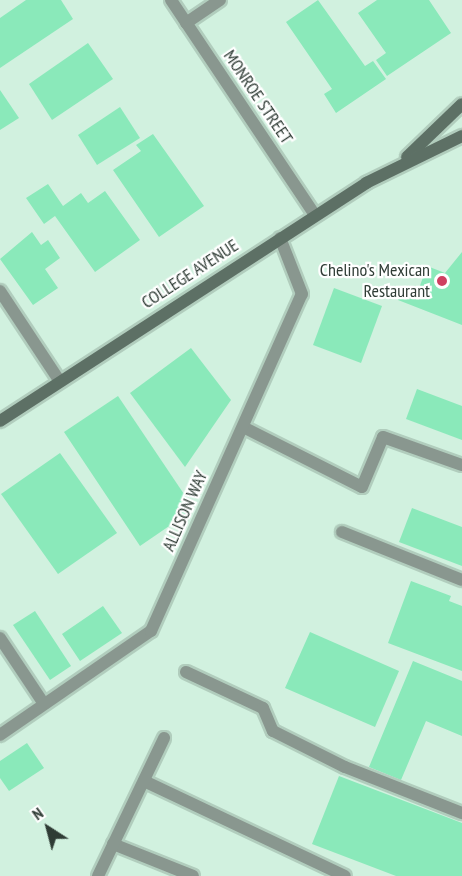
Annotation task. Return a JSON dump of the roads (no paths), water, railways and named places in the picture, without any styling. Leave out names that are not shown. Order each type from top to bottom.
[{"type":"main road","name":"COLLEGE AVENUE","points":[[402,161],[462,104]]},
{"type":"main road","name":"COLLEGE AVENUE","points":[[0,421],[59,380],[402,161],[462,136]]},
{"type":"street","name":"MONROE STREET","points":[[171,0],[315,215]]},
{"type":"street","points":[[186,23],[220,0]]},
{"type":"street","name":"ALLISON WAY","points":[[0,735],[151,631],[302,294],[280,238]]},
{"type":"street","points":[[0,291],[59,380]]},
{"type":"street","points":[[243,427],[362,487],[383,437],[462,465]]},
{"type":"street","points":[[342,532],[462,580]]},
{"type":"street","points":[[0,638],[44,704]]},
{"type":"street","points":[[186,672],[263,708],[273,731],[345,767],[462,813]]},
{"type":"street","points":[[98,876],[164,738]]},
{"type":"street","points":[[144,781],[345,876]]},
{"type":"street","points":[[113,844],[193,876]]},
{"type":"place","name":"Chelino's Mexican Restaurant","points":[[442,281]]}]
